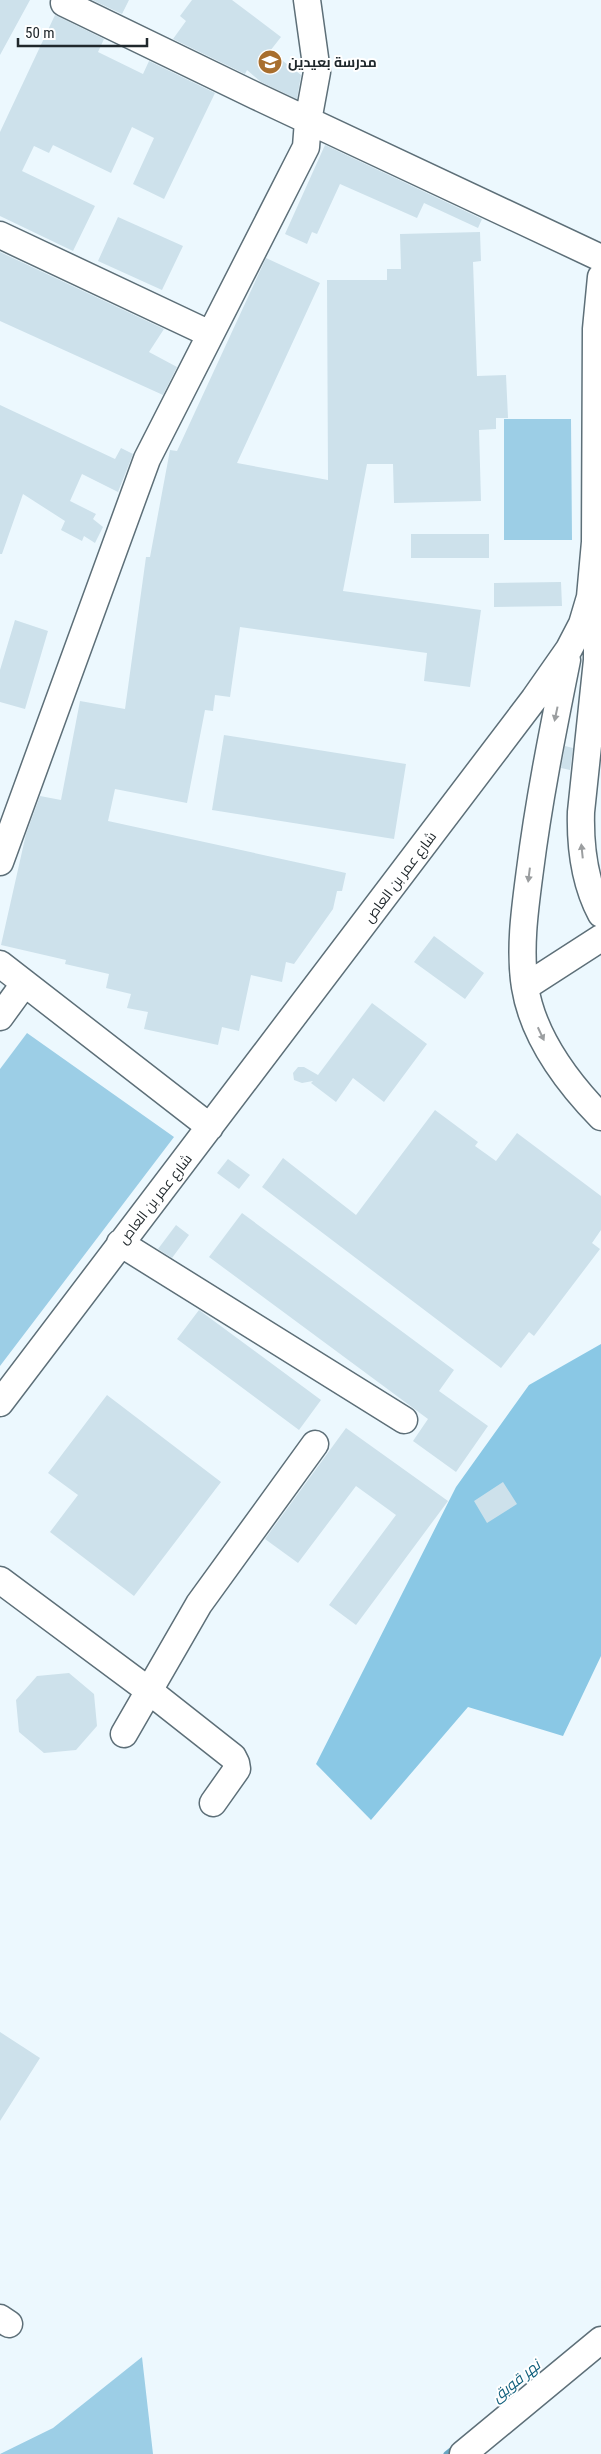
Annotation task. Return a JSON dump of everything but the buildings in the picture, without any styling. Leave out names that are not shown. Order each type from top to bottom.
[{"type":"street","points":[[0,862],[146,459],[306,147],[308,121],[317,72],[307,0]]},
{"type":"street","points":[[64,3],[308,121],[601,258]]},
{"type":"street","points":[[0,235],[210,334]]},
{"type":"street","name":"شارع عمر بن العاص","points":[[0,1403],[528,707],[569,650],[586,611],[592,583],[595,542],[598,330],[601,277]]},
{"type":"street","points":[[592,583],[598,641],[580,812],[580,836],[583,861],[601,914]]},
{"type":"street","points":[[569,650],[548,756],[531,857],[523,940],[525,987],[541,1035],[573,1084],[601,1117]]},
{"type":"street","points":[[525,987],[601,938]]},
{"type":"street","points":[[0,964],[210,1127]]},
{"type":"street","points":[[0,1017],[24,984]]},
{"type":"street","points":[[120,1244],[404,1420]]},
{"type":"street","points":[[124,1734],[199,1604],[316,1444]]},
{"type":"street","points":[[0,1580],[148,1690],[233,1757],[237,1769],[213,1803]]},
{"type":"street","points":[[463,2454],[601,2340]]},
{"type":"shaded area","points":[[504,419],[571,419],[572,540],[504,540]]},
{"type":"shaded area","points":[[27,1033],[174,1137],[0,1366],[0,1069]]},
{"type":"shaded area","points":[[601,1344],[601,1656],[563,1736],[468,1707],[371,1820],[316,1764],[456,1487],[529,1385]]},
{"type":"shaded area","points":[[142,2357],[153,2454],[0,2454],[53,2428]]},
{"type":"waterway","name":"نهر قويق","points":[[446,2454],[456,2446]]},
{"type":"place","name":"مدرسة بعيدين","points":[[270,62]]}]
